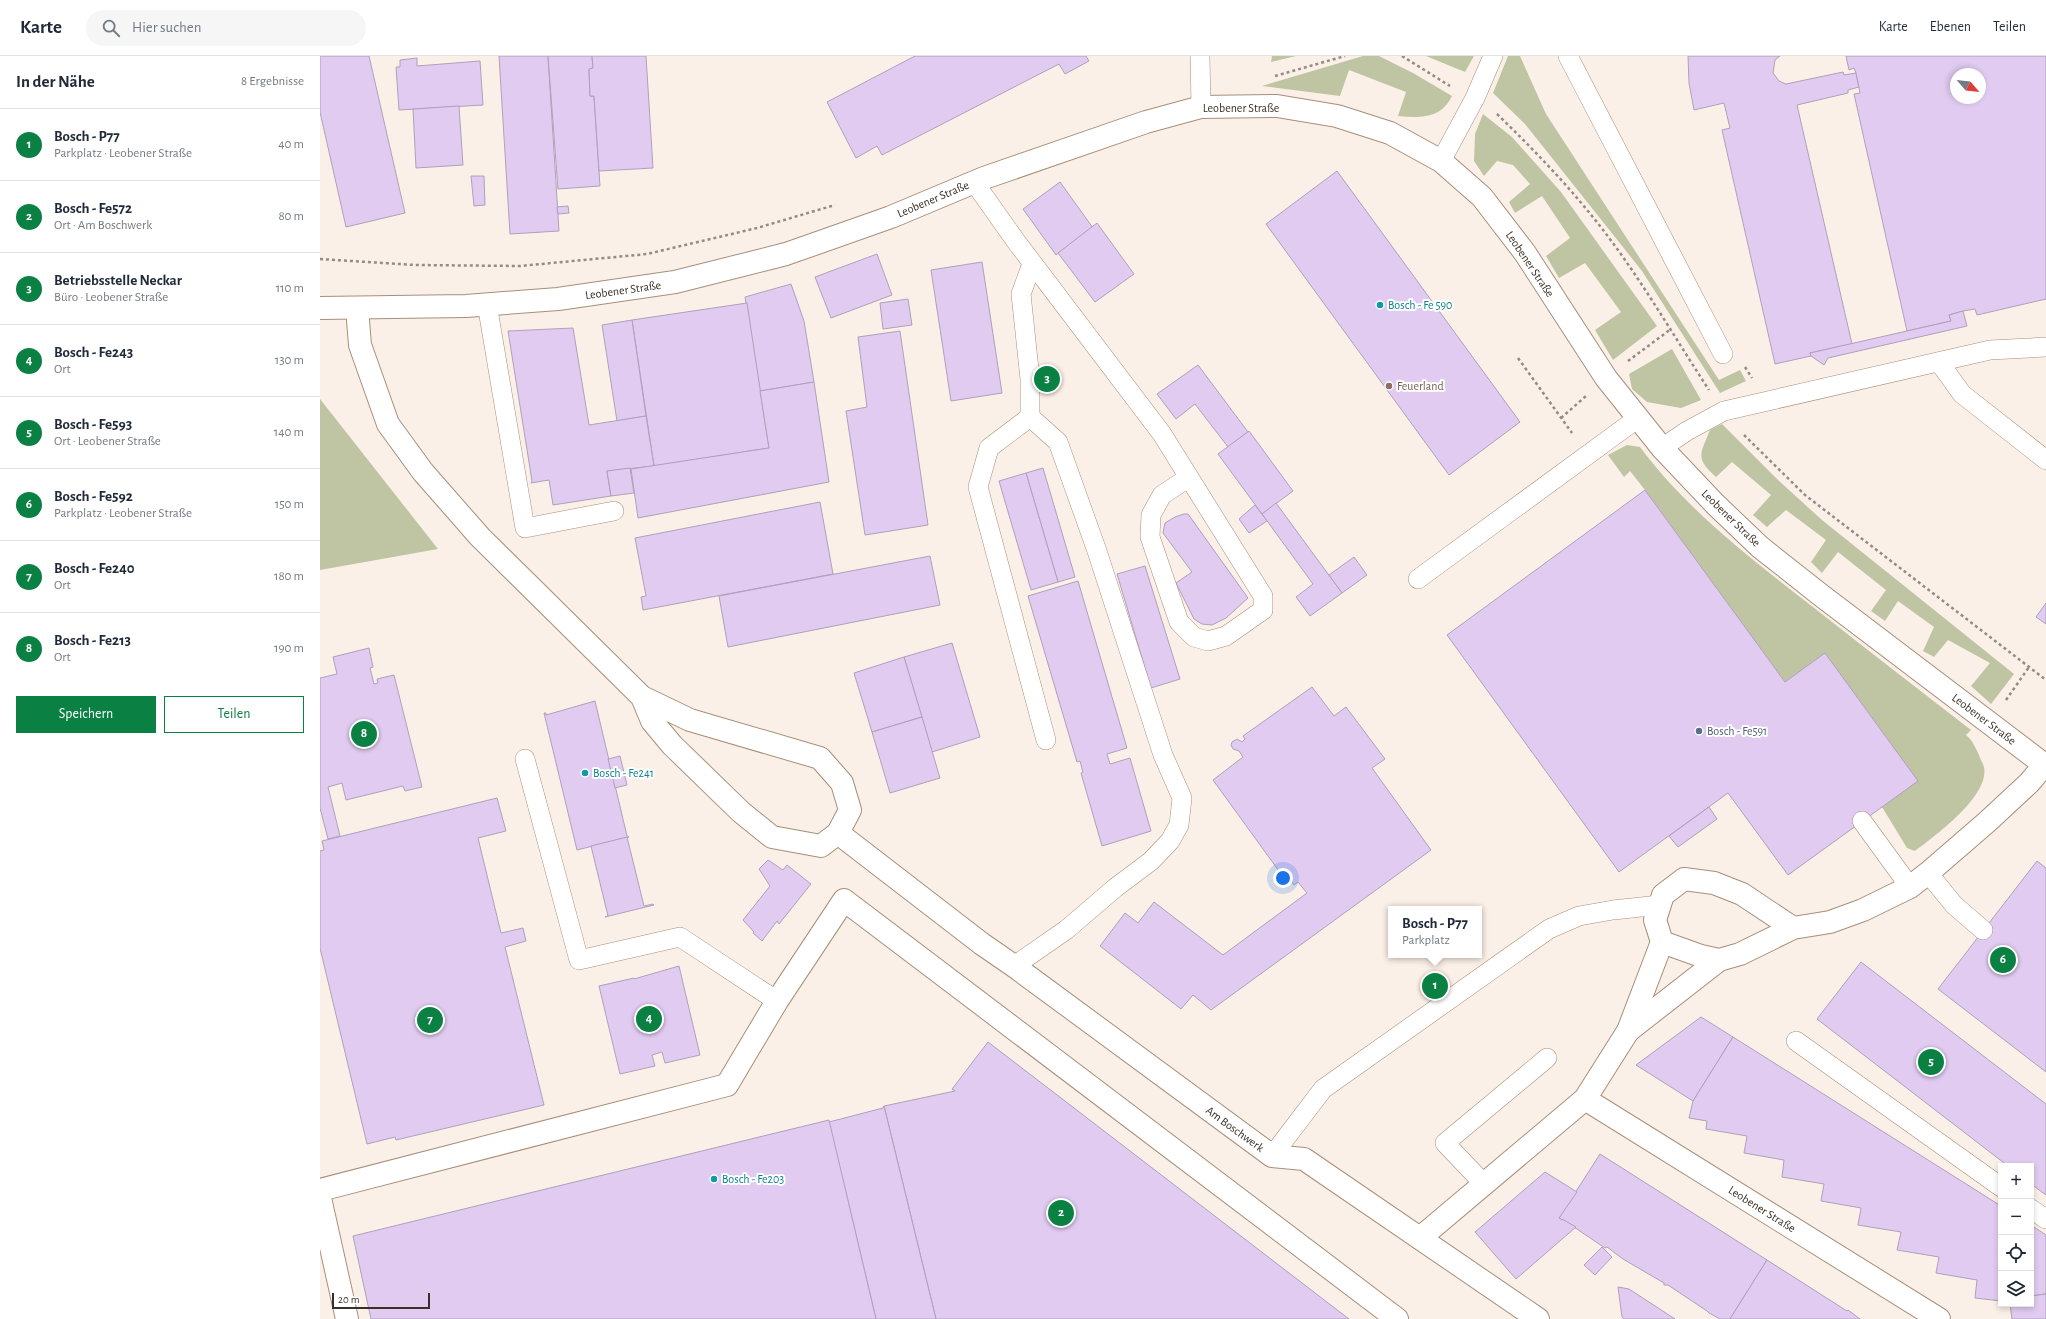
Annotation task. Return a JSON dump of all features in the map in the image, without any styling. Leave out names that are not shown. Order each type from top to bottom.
[{"type":"street","name":"Leobener Straße","points":[[320,308],[487,304],[558,299],[675,282],[786,254],[891,217],[974,182],[1146,122],[1201,107],[1277,106],[1337,116],[1390,133],[1441,161],[1482,197],[1525,253],[1606,378],[1662,448],[1715,504],[1760,546],[1822,596],[2046,765],[1987,822],[1910,887],[1864,910],[1830,922],[1792,928],[1740,954],[1719,960],[1628,1031]]},
{"type":"street","points":[[357,308],[360,345],[388,424],[423,472],[480,537],[642,697],[690,720],[820,758],[842,783],[850,810],[838,833],[821,846],[772,837],[741,812],[672,745],[652,721],[642,697]]},
{"type":"street","name":"Am Boschwerk","points":[[838,833],[982,944],[1272,1156],[1304,1159],[1538,1319]]},
{"type":"street","points":[[1662,942],[1654,920],[1663,895],[1684,879],[1714,883],[1742,894],[1792,928]]},
{"type":"street","points":[[320,1190],[727,1085],[777,1001],[844,900],[1397,1319]]},
{"type":"street","name":"Leobener Straße","points":[[1420,1238],[1586,1099],[1628,1031],[1662,942],[1701,956],[1719,960]]},
{"type":"street","name":"Leobener Straße","points":[[1586,1099],[1939,1319]]},
{"type":"street","points":[[320,1198],[347,1319]]},
{"type":"lane","points":[[1200,56],[1201,107]]},
{"type":"lane","points":[[1441,161],[1475,98],[1493,56]]},
{"type":"lane","points":[[1568,56],[1723,354]]},
{"type":"lane","points":[[974,182],[1032,264],[1162,434],[1188,478],[1263,596],[1263,610],[1226,636],[1208,642],[1194,637],[1179,622],[1150,537],[1151,515],[1162,495],[1188,478]]},
{"type":"lane","points":[[1014,966],[1066,930],[1166,846],[1179,825],[1182,798],[1163,755],[1097,551],[1058,442],[1030,417],[1030,379],[1021,294],[1032,264]]},
{"type":"lane","points":[[487,304],[525,528],[614,511]]},
{"type":"lane","points":[[1662,448],[1687,431],[1724,410],[1990,350],[2046,347]]},
{"type":"lane","points":[[1939,362],[1962,394],[2046,460]]},
{"type":"lane","points":[[1030,417],[989,448],[978,487],[1046,740]]},
{"type":"lane","points":[[1418,579],[1638,418]]},
{"type":"lane","points":[[525,759],[579,960],[680,937],[777,1001]]},
{"type":"lane","points":[[1862,821],[1910,887]]},
{"type":"lane","points":[[1928,873],[1954,905],[1983,930]]},
{"type":"lane","points":[[1272,1156],[1323,1089],[1549,929],[1579,916],[1613,910],[1660,906]]},
{"type":"lane","points":[[1796,1041],[1998,1185]]},
{"type":"lane","points":[[1484,1184],[1445,1143],[1547,1058]]},
{"type":"lane","points":[[2034,1211],[2046,1219]]},
{"type":"path","points":[[1271,77],[1345,56]]},
{"type":"path","points":[[320,259],[415,264],[520,266],[647,254],[757,228],[841,203]]},
{"type":"path","points":[[1606,378],[1671,329]]},
{"type":"path","points":[[1723,354],[1744,365],[1766,401]]},
{"type":"path","points":[[1518,358],[1589,454]]},
{"type":"path","points":[[1990,724],[2029,667]]},
{"type":"green space","points":[[1272,56],[1296,56],[1271,62]]},
{"type":"green space","points":[[1363,56],[1379,56],[1413,73],[1452,96],[1447,104],[1436,113],[1422,117],[1406,117],[1398,116],[1406,92],[1349,70],[1340,96],[1262,86]]},
{"type":"green space","points":[[1426,56],[1474,56],[1465,72]]},
{"type":"green space","points":[[1508,56],[1520,56],[1546,114],[1719,380],[1740,370],[1746,381],[1720,393],[1642,271],[1525,124],[1493,93]]},
{"type":"green space","points":[[1483,114],[1512,137],[1561,192],[1657,326],[1613,360],[1595,330],[1621,312],[1585,263],[1559,278],[1546,256],[1570,238],[1542,196],[1515,213],[1509,202],[1530,184],[1513,165],[1497,161],[1484,176],[1474,161],[1475,134]]},
{"type":"green space","points":[[1672,349],[1701,400],[1681,408],[1647,402],[1632,389],[1629,374]]},
{"type":"green space","points":[[320,399],[438,549],[320,570]]},
{"type":"green space","points":[[1722,424],[1778,480],[1822,520],[2014,674],[1991,704],[1971,686],[1990,663],[1948,640],[1934,657],[1923,651],[1934,627],[1898,601],[1885,621],[1871,611],[1886,590],[1838,552],[1822,573],[1811,562],[1826,540],[1786,510],[1767,527],[1753,515],[1771,495],[1732,462],[1716,477],[1709,471],[1702,460],[1702,451],[1710,430]]},
{"type":"green space","points":[[1627,445],[1640,447],[1678,492],[1743,552],[1971,730],[1966,735],[1974,744],[1984,767],[1984,778],[1979,790],[1959,814],[1935,836],[1915,851],[1907,848],[1882,807],[1917,780],[1825,653],[1785,682],[1645,490],[1630,471],[1624,477],[1608,455]]},
{"type":"building","points":[[320,56],[369,56],[405,213],[346,227],[320,112]]},
{"type":"building","points":[[499,56],[548,56],[559,231],[510,234]]},
{"type":"building","points":[[548,56],[592,56],[593,68],[589,69],[590,96],[594,96],[600,186],[558,189]]},
{"type":"building","points":[[592,56],[646,56],[653,168],[599,171],[594,96],[590,96],[589,69],[593,68]]},
{"type":"building","points":[[915,56],[1086,56],[1089,61],[1065,74],[1059,64],[882,155],[877,146],[856,158],[827,102]]},
{"type":"building","points":[[1688,56],[1780,56],[1775,60],[1773,73],[1779,81],[1786,84],[1843,72],[1844,75],[1856,73],[1859,87],[1848,90],[1848,93],[1797,105],[1852,344],[1810,353],[1811,356],[1775,364],[1722,130],[1730,128],[1724,103],[1694,110],[1689,83]]},
{"type":"building","points":[[1846,56],[2046,56],[2046,299],[1977,315],[1975,309],[1963,311],[1949,315],[1951,321],[1907,331],[1854,94],[1860,93],[1854,68],[1849,70]]},
{"type":"building","points":[[417,58],[417,66],[480,61],[483,105],[399,110],[396,67],[400,67],[400,60]]},
{"type":"building","points":[[459,106],[463,165],[416,168],[413,109]]},
{"type":"building","name":"Bosch - Fe 590","points":[[1337,171],[1520,422],[1449,475],[1266,224]]},
{"type":"building","points":[[471,176],[484,176],[485,205],[474,206]]},
{"type":"building","points":[[1060,182],[1093,228],[1056,255],[1023,209]]},
{"type":"building","points":[[568,206],[569,213],[558,214],[557,207]]},
{"type":"building","points":[[1097,223],[1134,274],[1095,302],[1058,253]]},
{"type":"building","points":[[877,254],[892,295],[831,318],[815,277]]},
{"type":"building","points":[[982,262],[1002,393],[951,401],[931,270]]},
{"type":"building","points":[[791,284],[804,321],[814,382],[760,391],[745,297]]},
{"type":"building","points":[[908,299],[912,325],[883,329],[880,303]]},
{"type":"building","points":[[747,303],[769,448],[654,466],[632,320]]},
{"type":"building","points":[[1963,311],[1967,326],[1828,358],[1824,365],[1811,356],[1810,353],[1951,321],[1949,315]]},
{"type":"building","points":[[632,320],[646,416],[617,421],[602,325]]},
{"type":"building","points":[[573,328],[589,425],[646,416],[654,466],[607,471],[611,496],[553,505],[549,480],[531,483],[532,481],[508,331]]},
{"type":"building","points":[[900,331],[928,525],[865,535],[846,411],[867,407],[858,337]]},
{"type":"building","points":[[1198,365],[1248,432],[1228,447],[1195,404],[1176,419],[1157,394]]},
{"type":"building","points":[[814,382],[829,482],[638,518],[631,469],[769,448],[760,391]]},
{"type":"building","points":[[1249,431],[1293,491],[1262,514],[1218,454]]},
{"type":"building","points":[[630,468],[634,493],[611,496],[607,471]]},
{"type":"building","points":[[1043,468],[1075,577],[1058,582],[1026,473]]},
{"type":"building","points":[[1026,473],[1058,582],[1031,590],[999,481]]},
{"type":"building","name":"Bosch - Fe591","points":[[1645,490],[1785,682],[1825,653],[1918,781],[1788,875],[1728,793],[1619,872],[1447,635]]},
{"type":"building","points":[[820,502],[833,574],[643,610],[641,597],[646,596],[635,538]]},
{"type":"building","points":[[1276,503],[1342,593],[1310,616],[1296,597],[1313,584],[1262,514]]},
{"type":"building","points":[[1255,505],[1267,521],[1249,533],[1239,519]]},
{"type":"building","points":[[1184,514],[1188,514],[1248,598],[1226,618],[1212,625],[1202,624],[1194,619],[1176,583],[1192,572],[1163,533],[1165,523]]},
{"type":"building","points":[[930,556],[940,605],[728,647],[719,596]]},
{"type":"building","points":[[1354,557],[1367,575],[1342,593],[1329,575]]},
{"type":"building","points":[[1145,566],[1180,679],[1151,688],[1117,574]]},
{"type":"building","points":[[1078,581],[1127,748],[1107,754],[1110,764],[1130,758],[1151,831],[1102,846],[1081,773],[1083,772],[1080,761],[1077,762],[1028,596]]},
{"type":"building","points":[[2046,603],[2046,624],[2036,617]]},
{"type":"building","points":[[952,643],[980,737],[932,752],[904,657]]},
{"type":"building","points":[[369,648],[373,667],[370,668],[374,684],[378,683],[377,679],[394,675],[422,787],[405,791],[403,786],[346,800],[342,783],[328,787],[340,836],[328,839],[320,808],[320,678],[337,674],[333,657]]},
{"type":"building","points":[[904,657],[922,717],[872,732],[854,673]]},
{"type":"building","points":[[1312,687],[1334,716],[1346,707],[1385,759],[1372,768],[1431,850],[1211,1010],[1193,995],[1181,1009],[1100,946],[1125,913],[1138,923],[1154,902],[1223,955],[1307,893],[1298,882],[1294,885],[1287,875],[1284,878],[1213,780],[1243,757],[1239,751],[1233,749],[1231,745],[1232,742],[1237,739],[1242,742],[1245,739],[1243,736]]},
{"type":"building","name":"Bosch - Fe241","points":[[595,701],[627,836],[629,837],[577,850],[544,713],[546,713],[546,715]]},
{"type":"building","points":[[922,717],[940,778],[890,793],[872,732]]},
{"type":"building","points":[[620,756],[627,785],[615,788],[608,759]]},
{"type":"building","points":[[497,798],[506,831],[478,838],[501,933],[523,928],[526,941],[505,947],[544,1105],[396,1140],[395,1137],[367,1144],[320,948],[320,851],[324,850],[322,841]]},
{"type":"building","points":[[1709,807],[1717,819],[1678,847],[1669,836]]},
{"type":"building","points":[[627,837],[644,906],[654,905],[605,917],[608,916],[591,846]]},
{"type":"building","points":[[768,860],[783,870],[787,865],[811,884],[779,924],[777,921],[762,941],[753,933],[754,932],[743,920],[770,886],[759,869]]},
{"type":"building","points":[[2037,861],[2046,868],[2046,1072],[1938,989]]},
{"type":"building","points":[[1861,962],[2046,1104],[2046,1195],[2034,1186],[2034,1163],[2004,1163],[1817,1019]]},
{"type":"building","points":[[679,966],[700,1055],[665,1063],[662,1052],[652,1055],[655,1066],[620,1074],[599,986],[634,979]]},
{"type":"building","points":[[1701,1017],[1733,1037],[1693,1101],[1636,1065]]},
{"type":"building","points":[[1733,1037],[1998,1204],[1998,1301],[1975,1298],[1977,1280],[1936,1273],[1939,1257],[1897,1250],[1901,1232],[1858,1225],[1861,1208],[1821,1201],[1824,1184],[1782,1177],[1784,1160],[1744,1153],[1747,1136],[1706,1129],[1707,1121],[1689,1118],[1693,1101]]},
{"type":"building","points":[[988,1042],[1349,1319],[936,1319],[884,1106],[955,1091],[952,1089]]},
{"type":"building","points":[[884,1106],[936,1319],[876,1319],[829,1122],[883,1108]]},
{"type":"building","name":"Bosch - Fe203","points":[[829,1120],[876,1319],[371,1319],[353,1236]]},
{"type":"building","points":[[1600,1154],[1767,1260],[1730,1319],[1720,1319],[1709,1313],[1668,1285],[1664,1285],[1664,1283],[1623,1259],[1607,1247],[1605,1248],[1559,1218]]},
{"type":"building","points":[[1545,1172],[1577,1192],[1559,1218],[1576,1227],[1516,1279],[1475,1232]]},
{"type":"building","points":[[2034,1227],[2046,1235],[2046,1294],[2034,1296]]},
{"type":"building","points":[[1602,1247],[1612,1257],[1595,1275],[1584,1265]]},
{"type":"building","points":[[1767,1260],[1847,1311],[1848,1310],[1860,1319],[1730,1319]]},
{"type":"building","points":[[1618,1287],[1629,1289],[1675,1319],[1624,1319],[1622,1317]]},
{"type":"building","points":[[2046,1294],[2046,1319],[2012,1319],[2010,1307],[2034,1307],[2034,1296]]},
{"type":"place","name":"Bosch - Fe 590","points":[[1380,305]]},
{"type":"place","name":"Betriebsstelle Neckar","points":[[1047,379]]},
{"type":"place","name":"Feuerland","points":[[1389,386]]},
{"type":"place","name":"Bosch - Fe591","points":[[1699,731]]},
{"type":"place","name":"Bosch - Fe213","points":[[364,734]]},
{"type":"place","name":"Bosch - Fe241","points":[[585,773]]},
{"type":"place","name":"Bosch - Fe592","points":[[2003,960]]},
{"type":"place","name":"Bosch - P77","points":[[1435,986]]},
{"type":"place","name":"Bosch - Fe243","points":[[649,1019]]},
{"type":"place","name":"Bosch - Fe240","points":[[430,1020]]},
{"type":"place","name":"Bosch - Fe593","points":[[1931,1062]]},
{"type":"place","name":"Bosch - Fe203","points":[[714,1179]]},
{"type":"place","name":"Bosch - Fe572","points":[[1061,1213]]}]
